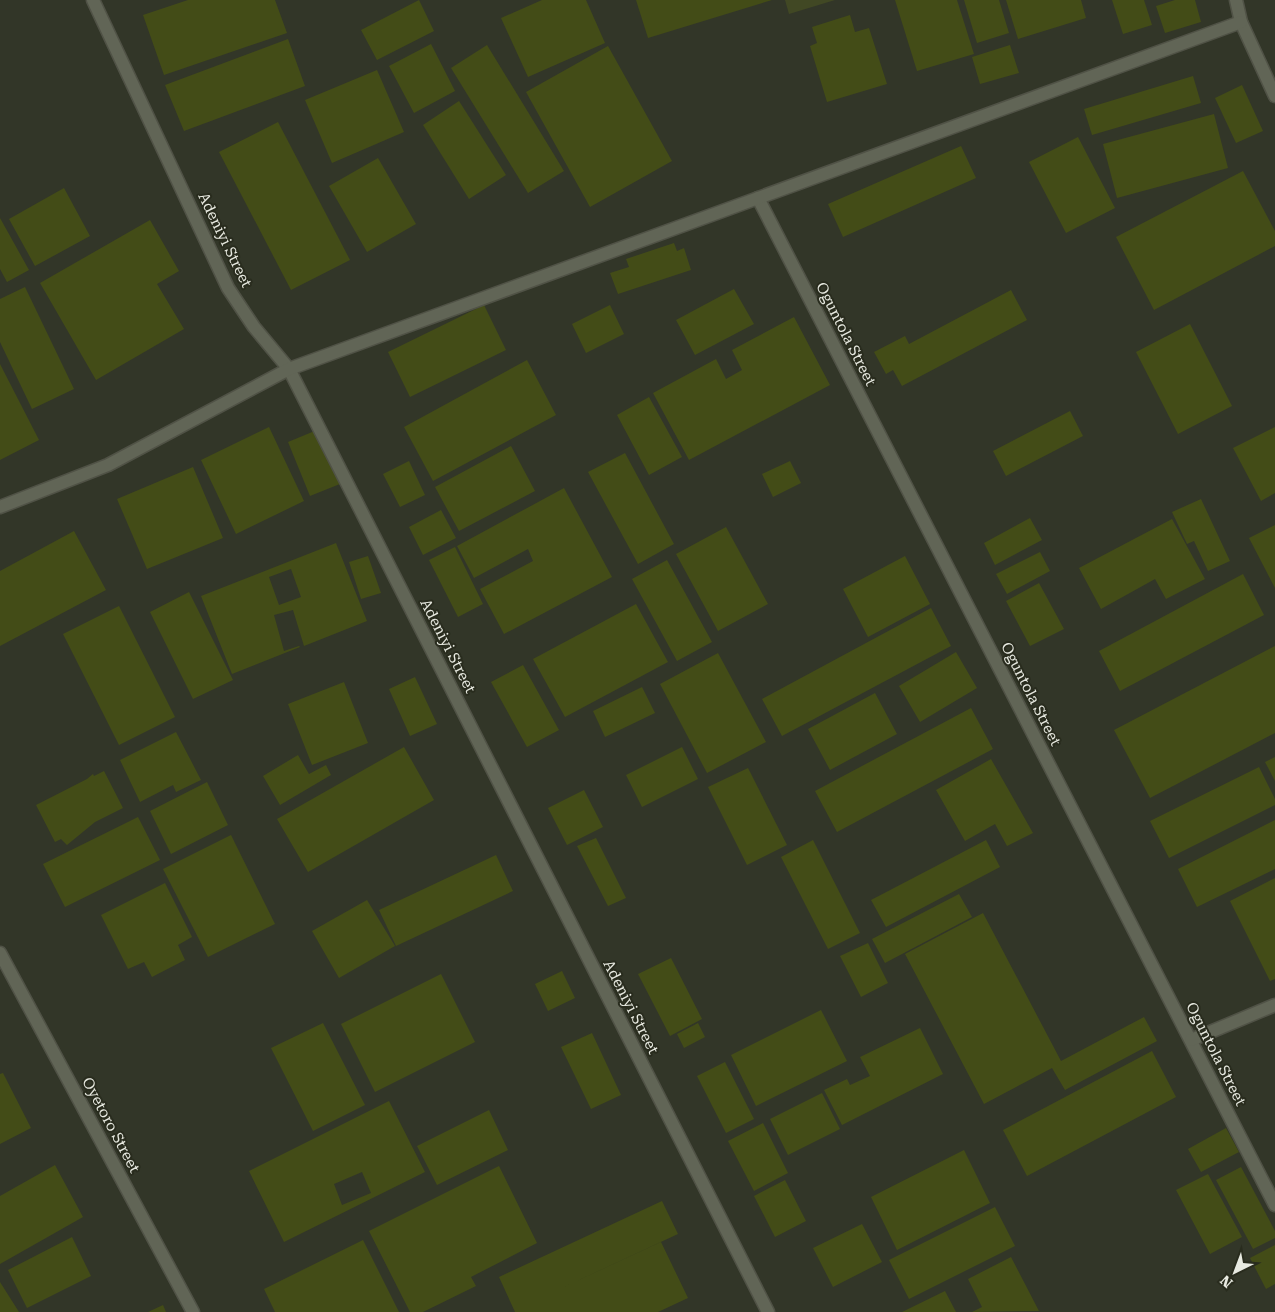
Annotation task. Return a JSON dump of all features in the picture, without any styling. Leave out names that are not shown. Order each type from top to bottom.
[{"type":"street","name":"Adeniyi Street","points":[[93,0],[228,288],[254,327],[289,369],[768,1312]]},
{"type":"street","points":[[1236,0],[1241,22],[1275,96]]},
{"type":"street","points":[[0,507],[108,465],[289,369],[1241,22]]},
{"type":"street","name":"Oguntola Street","points":[[758,198],[1275,1205]]},
{"type":"street","name":"Oyetoro Street","points":[[0,953],[193,1312]]},
{"type":"street","points":[[1191,1040],[1275,1005]]},
{"type":"green space","points":[[785,0],[835,0],[789,14]]},
{"type":"building","points":[[188,0],[275,0],[287,33],[164,75],[143,15]]},
{"type":"building","points":[[419,0],[434,31],[377,60],[361,30]]},
{"type":"building","points":[[542,0],[586,0],[605,43],[528,77],[501,18]]},
{"type":"building","points":[[636,0],[772,0],[648,38]]},
{"type":"building","points":[[895,0],[957,0],[974,54],[917,71]]},
{"type":"building","points":[[964,0],[999,0],[1009,33],[977,43]]},
{"type":"building","points":[[1006,0],[1081,0],[1086,18],[1018,39]]},
{"type":"building","points":[[1112,0],[1144,0],[1152,25],[1123,34]]},
{"type":"building","points":[[1175,0],[1195,0],[1201,22],[1165,33],[1156,6]]},
{"type":"building","points":[[850,15],[855,32],[869,28],[887,84],[827,102],[810,46],[817,43],[812,27]]},
{"type":"building","points":[[288,39],[305,86],[184,131],[165,85]]},
{"type":"building","points":[[431,44],[455,91],[414,113],[389,66]]},
{"type":"building","points":[[487,45],[564,171],[528,193],[451,68]]},
{"type":"building","points":[[1010,45],[1019,73],[980,84],[972,57]]},
{"type":"building","points":[[608,46],[672,161],[590,207],[526,92]]},
{"type":"building","points":[[377,70],[404,132],[332,163],[305,100]]},
{"type":"building","points":[[1193,76],[1201,103],[1092,135],[1084,109]]},
{"type":"building","points":[[1242,85],[1263,131],[1236,143],[1215,98]]},
{"type":"building","points":[[459,101],[506,175],[469,199],[423,125]]},
{"type":"building","points":[[1214,114],[1228,168],[1117,198],[1103,144]]},
{"type":"building","points":[[278,122],[350,260],[291,290],[219,152]]},
{"type":"building","points":[[1078,137],[1115,208],[1066,233],[1029,162]]},
{"type":"building","points":[[961,146],[976,178],[843,237],[828,204]]},
{"type":"building","points":[[378,158],[416,224],[367,252],[329,186]]},
{"type":"building","points":[[1243,171],[1275,231],[1275,246],[1154,310],[1116,237]]},
{"type":"building","points":[[64,188],[90,236],[35,266],[9,219]]},
{"type":"building","points":[[0,218],[29,270],[7,282],[0,269]]},
{"type":"building","points":[[150,220],[179,271],[157,284],[184,329],[96,380],[40,283]]},
{"type":"building","points":[[674,243],[677,251],[684,248],[691,270],[618,294],[610,273],[629,267],[626,259]]},
{"type":"building","points":[[25,287],[74,389],[32,409],[0,342],[0,299]]},
{"type":"building","points":[[734,289],[754,324],[695,355],[676,320]]},
{"type":"building","points":[[1011,290],[1027,320],[902,386],[893,370],[886,374],[874,352],[905,336],[909,344]]},
{"type":"building","points":[[484,305],[506,350],[410,397],[388,352]]},
{"type":"building","points":[[610,305],[624,334],[586,353],[572,324]]},
{"type":"building","points":[[794,317],[830,385],[689,460],[653,393],[716,359],[726,379],[742,370],[732,350]]},
{"type":"building","points":[[1190,324],[1232,406],[1178,434],[1136,352]]},
{"type":"building","points":[[527,360],[556,415],[433,481],[404,427]]},
{"type":"building","points":[[0,364],[39,440],[0,460]]},
{"type":"building","points":[[649,397],[682,457],[649,475],[617,415]]},
{"type":"building","points":[[1070,411],[1083,436],[1006,476],[993,451]]},
{"type":"building","points":[[269,427],[304,501],[236,534],[201,460]]},
{"type":"building","points":[[1275,427],[1275,493],[1261,501],[1233,448]]},
{"type":"building","points":[[317,430],[340,484],[310,496],[288,442]]},
{"type":"building","points":[[511,446],[535,491],[459,531],[435,487]]},
{"type":"building","points":[[625,453],[674,544],[638,564],[588,472]]},
{"type":"building","points":[[409,461],[425,495],[400,507],[383,474]]},
{"type":"building","points":[[790,461],[801,483],[773,497],[762,474]]},
{"type":"building","points":[[193,467],[223,538],[147,569],[117,499]]},
{"type":"building","points":[[564,488],[612,577],[504,634],[480,589],[533,561],[528,549],[474,578],[457,546]]},
{"type":"building","points":[[1201,499],[1230,561],[1208,571],[1194,541],[1187,544],[1172,512]]},
{"type":"building","points":[[441,510],[456,538],[423,555],[409,527]]},
{"type":"building","points":[[1030,518],[1042,540],[995,565],[984,543]]},
{"type":"building","points":[[1172,519],[1205,579],[1166,599],[1155,579],[1101,609],[1079,568]]},
{"type":"building","points":[[1275,525],[1275,588],[1249,538]]},
{"type":"building","points":[[726,527],[768,604],[718,631],[676,554]]},
{"type":"building","points":[[74,531],[106,590],[0,646],[0,571]]},
{"type":"building","points":[[336,543],[367,621],[304,646],[293,610],[274,615],[284,651],[300,647],[232,674],[201,596]],"holes":[[[291,569],[301,597],[279,605],[269,577]]]},
{"type":"building","points":[[455,547],[483,604],[458,617],[429,560]]},
{"type":"building","points":[[1040,552],[1050,571],[1007,594],[996,574]]},
{"type":"building","points":[[368,556],[381,593],[361,599],[349,562]]},
{"type":"building","points":[[905,556],[930,604],[868,637],[843,589]]},
{"type":"building","points":[[667,560],[712,642],[677,661],[632,579]]},
{"type":"building","points":[[1243,574],[1264,615],[1120,691],[1099,651]]},
{"type":"building","points":[[1039,583],[1064,629],[1030,646],[1006,601]]},
{"type":"building","points":[[189,592],[233,680],[193,699],[150,612]]},
{"type":"building","points":[[636,604],[668,662],[565,717],[533,659]]},
{"type":"building","points":[[119,606],[175,717],[119,745],[63,634]]},
{"type":"building","points":[[931,608],[951,646],[782,736],[762,699]]},
{"type":"building","points":[[1275,646],[1275,733],[1150,798],[1114,730]]},
{"type":"building","points":[[956,652],[977,688],[920,722],[899,686]]},
{"type":"building","points":[[718,653],[766,742],[707,773],[660,684]]},
{"type":"building","points":[[523,665],[559,730],[527,747],[491,682]]},
{"type":"building","points":[[415,677],[437,724],[410,736],[389,689]]},
{"type":"building","points":[[344,682],[368,743],[312,765],[288,704]]},
{"type":"building","points":[[642,687],[655,713],[605,737],[593,711]]},
{"type":"building","points":[[875,693],[897,734],[830,770],[808,729]]},
{"type":"building","points":[[971,708],[993,749],[837,832],[815,791]]},
{"type":"building","points":[[176,732],[201,780],[176,792],[173,785],[140,802],[120,760]]},
{"type":"building","points":[[404,747],[434,800],[308,872],[277,819]]},
{"type":"building","points":[[682,747],[698,779],[642,807],[626,775]]},
{"type":"building","points":[[298,755],[309,774],[326,765],[331,775],[280,805],[263,776]]},
{"type":"building","points":[[1275,757],[1275,781],[1265,762]]},
{"type":"building","points":[[991,759],[1033,833],[1007,846],[995,824],[965,841],[936,790]]},
{"type":"building","points":[[1259,767],[1275,799],[1275,805],[1169,858],[1150,821]]},
{"type":"building","points":[[748,768],[787,845],[747,865],[708,787]]},
{"type":"building","points":[[104,771],[123,808],[95,822],[67,845],[61,839],[55,842],[36,805],[87,779],[93,774],[94,776]]},
{"type":"building","points":[[207,782],[228,825],[171,854],[150,811]]},
{"type":"building","points":[[584,790],[603,827],[567,845],[548,808]]},
{"type":"building","points":[[138,817],[160,860],[65,907],[43,864]]},
{"type":"building","points":[[1275,820],[1275,869],[1197,907],[1178,869]]},
{"type":"building","points":[[231,835],[275,924],[208,957],[163,869]]},
{"type":"building","points":[[596,838],[626,898],[608,906],[577,846]]},
{"type":"building","points":[[813,840],[860,933],[828,949],[781,857]]},
{"type":"building","points":[[986,840],[1000,867],[886,927],[871,900]]},
{"type":"building","points":[[496,855],[513,891],[396,946],[379,910]]},
{"type":"building","points":[[1275,878],[1275,979],[1270,981],[1230,901]]},
{"type":"building","points":[[165,883],[192,937],[178,945],[185,960],[152,977],[144,962],[128,969],[101,915]]},
{"type":"building","points":[[959,894],[972,917],[885,963],[872,939]]},
{"type":"building","points":[[367,900],[395,946],[339,978],[312,931]]},
{"type":"building","points":[[983,913],[1061,1061],[1144,1017],[1157,1041],[1065,1090],[1052,1068],[984,1104],[905,954]]},
{"type":"building","points":[[868,943],[888,983],[861,997],[840,956]]},
{"type":"building","points":[[671,958],[702,1019],[670,1036],[638,974]]},
{"type":"building","points":[[562,971],[575,998],[548,1011],[535,984]]},
{"type":"building","points":[[441,974],[475,1042],[375,1092],[341,1024]]},
{"type":"building","points":[[821,1010],[847,1061],[756,1106],[731,1055]]},
{"type":"building","points":[[323,1023],[365,1105],[313,1131],[271,1048]]},
{"type":"building","points":[[698,1023],[705,1037],[684,1048],[677,1034]]},
{"type":"building","points":[[920,1028],[943,1074],[842,1125],[824,1090],[847,1079],[850,1085],[870,1076],[860,1057]]},
{"type":"building","points":[[592,1033],[621,1095],[591,1109],[561,1047]]},
{"type":"building","points":[[1152,1051],[1176,1097],[1027,1176],[1003,1130]]},
{"type":"building","points":[[725,1062],[754,1119],[726,1133],[697,1076]]},
{"type":"building","points":[[3,1073],[31,1128],[0,1144],[0,1074]]},
{"type":"building","points":[[822,1093],[840,1129],[788,1155],[770,1119]]},
{"type":"building","points":[[389,1101],[425,1172],[284,1242],[249,1171]],"holes":[[[362,1172],[371,1193],[342,1205],[334,1184]]]},
{"type":"building","points":[[489,1110],[508,1150],[437,1185],[417,1146]]},
{"type":"building","points":[[763,1123],[788,1173],[754,1191],[728,1141]]},
{"type":"building","points":[[1226,1128],[1239,1152],[1201,1172],[1188,1149]]},
{"type":"building","points":[[964,1150],[990,1203],[897,1250],[871,1197]]},
{"type":"building","points":[[55,1165],[83,1217],[0,1264],[0,1196]]},
{"type":"building","points":[[499,1166],[537,1243],[471,1277],[476,1286],[423,1312],[410,1312],[369,1231]]},
{"type":"building","points":[[1241,1167],[1275,1231],[1275,1238],[1253,1249],[1216,1180]]},
{"type":"building","points":[[1208,1174],[1242,1237],[1210,1254],[1176,1190]]},
{"type":"building","points":[[785,1180],[806,1221],[775,1237],[754,1196]]},
{"type":"building","points":[[662,1201],[678,1234],[553,1292],[661,1242],[688,1298],[658,1312],[515,1312],[499,1277]]},
{"type":"building","points":[[995,1207],[1015,1246],[909,1299],[889,1260]]},
{"type":"building","points":[[862,1224],[882,1262],[833,1287],[813,1248]]},
{"type":"building","points":[[72,1237],[91,1276],[27,1308],[8,1270]]},
{"type":"building","points":[[363,1240],[399,1312],[275,1312],[264,1289]]},
{"type":"building","points":[[1275,1245],[1275,1284],[1266,1289],[1250,1258]]},
{"type":"building","points":[[1011,1257],[1039,1311],[972,1312],[982,1307],[968,1279]]},
{"type":"building","points":[[0,1282],[19,1312],[0,1312]]},
{"type":"building","points":[[945,1291],[956,1312],[902,1312]]},
{"type":"building","points":[[163,1305],[166,1312],[148,1312]]}]
